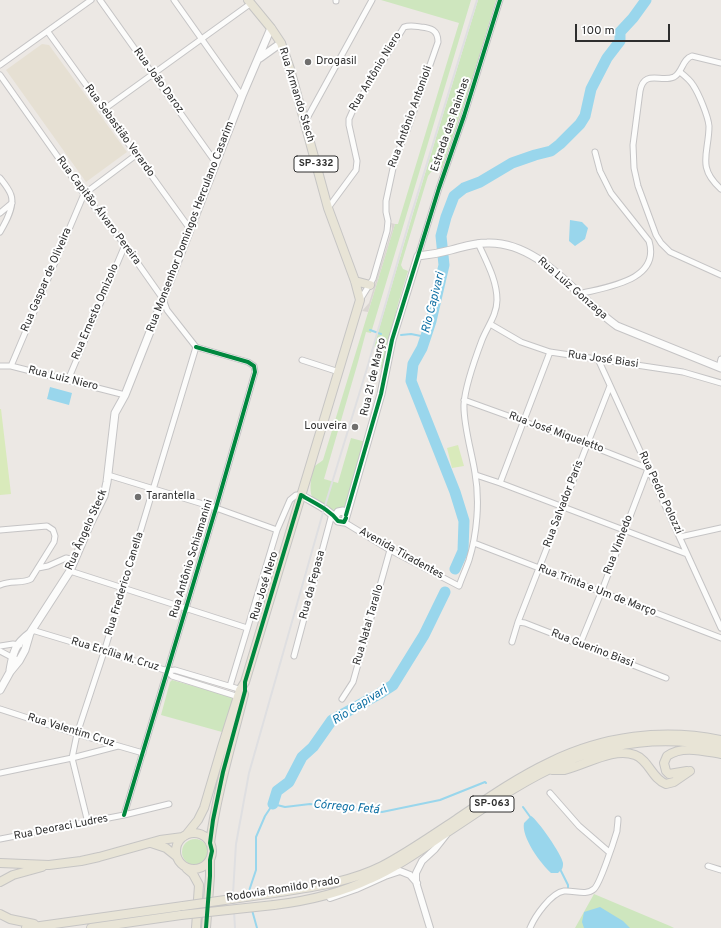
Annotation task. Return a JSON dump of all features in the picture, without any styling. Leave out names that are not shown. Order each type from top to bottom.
[{"type":"main road","name":"SP-332","points":[[249,2],[271,28]]},
{"type":"main road","name":"Rua Armando Stech","points":[[271,28],[281,43],[290,69],[328,208],[355,281],[360,300]]},
{"type":"main road","name":"Rua Monsenhor Domingos Herculano Casarim","points":[[125,395],[164,299],[242,96],[271,28]]},
{"type":"main road","points":[[258,59],[281,43]]},
{"type":"main road","name":"Rua Luiz Gonzaga","points":[[418,256],[434,254],[478,243],[499,243],[517,248],[536,257],[606,319],[617,326],[720,367]]},
{"type":"main road","name":"Rua 21 de Março","points":[[338,515],[350,502],[381,394],[392,340],[418,256]]},
{"type":"main road","points":[[355,281],[370,285]]},
{"type":"main road","name":"Rua José Nero","points":[[242,691],[360,300]]},
{"type":"main road","name":"Rua Ângelo Steck","points":[[0,690],[16,659],[18,644],[31,632],[70,572],[90,524],[104,496],[108,475],[115,413],[125,395]]},
{"type":"main road","name":"Avenida Tiradentes","points":[[302,495],[338,515]]},
{"type":"main road","name":"Rua Ângelo Steck","points":[[16,659],[25,650],[31,632]]},
{"type":"main road","points":[[176,856],[176,845],[198,820],[204,808],[222,746],[242,691]]},
{"type":"main road","points":[[206,928],[210,860],[212,851],[210,843],[213,820],[242,691]]},
{"type":"main road","name":"Rodovia Romildo Prado","points":[[26,928],[335,883],[355,877],[381,866],[423,841],[535,769],[570,753],[599,744],[642,735],[666,734],[721,740]]},
{"type":"main road","name":"Rodovia Romildo Prado","points":[[91,928],[181,915],[276,904],[344,890],[370,879],[409,858],[520,786],[548,770],[582,756],[602,749],[653,741],[678,741],[721,748]]},
{"type":"main road","points":[[548,770],[564,770],[606,756],[627,752],[639,756],[659,780],[666,784],[674,782],[690,771],[669,774],[666,771],[664,763],[666,756],[670,753],[686,750],[721,754]]},
{"type":"main road","points":[[0,882],[13,875],[49,865],[99,857],[192,833],[199,834],[206,838],[210,843]]},
{"type":"main road","points":[[150,843],[166,848],[176,856],[180,864],[193,874],[198,885],[196,928]]},
{"type":"main road","points":[[187,869],[194,870],[200,868],[206,865],[210,860]]},
{"type":"main road","points":[[0,863],[49,865]]},
{"type":"main road","points":[[0,914],[17,921],[40,925]]},
{"type":"street","points":[[0,65],[91,0]]},
{"type":"street","name":"Rua João Daroz","points":[[100,0],[216,163]]},
{"type":"street","points":[[174,0],[242,96]]},
{"type":"street","points":[[305,122],[372,0]]},
{"type":"street","name":"Estrada das Rainhas","points":[[418,256],[500,0]]},
{"type":"street","points":[[103,110],[249,2]]},
{"type":"street","name":"Rua Antônio Niero","points":[[328,208],[356,170],[357,161],[349,119],[353,110],[404,27],[410,25],[431,28]]},
{"type":"street","name":"Rua Antônio Antonioli","points":[[360,300],[370,285],[387,231],[388,221],[386,202],[393,164],[408,128],[438,42],[437,33],[431,28]]},
{"type":"street","name":"Rua Sebastião Verardo","points":[[48,32],[190,229]]},
{"type":"street","points":[[721,63],[692,56],[687,58],[680,72],[671,78],[649,78],[642,83],[632,156],[635,173],[656,235],[661,243],[670,252],[721,275]]},
{"type":"street","points":[[680,72],[694,87],[706,116],[709,126],[705,153],[707,169],[711,179],[721,189]]},
{"type":"street","name":"Rua Capitão Álvaro Pereira","points":[[0,75],[84,194],[164,299],[167,310],[196,347]]},
{"type":"street","points":[[579,294],[626,281],[640,274],[646,268],[651,259],[652,250],[649,241],[611,193],[600,171],[595,152]]},
{"type":"street","points":[[84,194],[136,155]]},
{"type":"street","points":[[0,178],[10,193],[12,203],[0,232]]},
{"type":"street","name":"Rua Gaspar de Oliveira","points":[[11,366],[84,194]]},
{"type":"street","points":[[0,213],[12,203]]},
{"type":"street","points":[[0,217],[5,223]]},
{"type":"street","points":[[474,543],[477,503],[476,475],[464,413],[464,400],[481,344],[490,324],[497,302],[496,291],[489,266],[478,243]]},
{"type":"street","name":"Rua Ernesto Omizolo","points":[[68,380],[124,245]]},
{"type":"street","name":"Rua José Biasi","points":[[490,324],[521,342],[550,352],[683,372],[721,383]]},
{"type":"street","name":"Rua Frederico Canella","points":[[88,823],[72,758],[76,734],[104,652],[196,347]]},
{"type":"street","name":"Rua Antônio Schiamanini","points":[[124,816],[216,508],[255,368],[252,363],[241,359],[196,347]]},
{"type":"street","points":[[500,483],[525,421],[550,352]]},
{"type":"street","name":"Rua Pedro Polozzi","points":[[598,359],[721,628]]},
{"type":"street","points":[[720,367],[721,359]]},
{"type":"street","points":[[302,360],[339,372]]},
{"type":"street","name":"Rua Luiz Niero","points":[[0,366],[11,366],[125,395]]},
{"type":"street","name":"Rua Salvador Paris","points":[[512,642],[518,622],[586,444],[610,386]]},
{"type":"street","name":"Rua José Miqueletto","points":[[464,400],[525,421],[647,468]]},
{"type":"street","name":"Rua Vinhedo","points":[[580,644],[625,530],[647,468]]},
{"type":"street","points":[[108,475],[216,508],[277,530]]},
{"type":"street","points":[[476,475],[687,554]]},
{"type":"street","points":[[230,686],[277,530],[290,500],[296,495],[302,495]]},
{"type":"street","name":"Avenida Tiradentes","points":[[338,515],[390,550],[458,586],[474,543]]},
{"type":"street","name":"Rua da Fepasa","points":[[294,656],[338,515]]},
{"type":"street","points":[[0,530],[41,526],[50,527],[55,536],[54,542],[34,577],[28,581],[0,584]]},
{"type":"street","points":[[680,537],[721,528]]},
{"type":"street","name":"Rua Trinta e Um de Março","points":[[474,543],[721,638]]},
{"type":"street","name":"Rua Natal Tarallo","points":[[342,699],[353,682],[390,550]]},
{"type":"street","points":[[38,568],[48,566],[66,558],[75,560]]},
{"type":"street","points":[[70,572],[247,628]]},
{"type":"street","name":"Rua Guerino Biasi","points":[[518,622],[526,623],[666,678]]},
{"type":"street","name":"Rua Ercília M. Cruz","points":[[31,632],[168,670],[175,670],[242,691]]},
{"type":"street","points":[[0,646],[18,644],[25,650]]},
{"type":"street","points":[[0,651],[16,659]]},
{"type":"street","points":[[168,670],[172,676],[242,691]]},
{"type":"street","name":"Rua Valentim Cruz","points":[[0,709],[76,734],[143,753]]},
{"type":"street","points":[[0,773],[72,758],[119,746]]},
{"type":"street","points":[[550,792],[579,826],[609,852]]},
{"type":"street","name":"Rua Deoraci Ludres","points":[[0,839],[124,816],[169,804]]},
{"type":"street","points":[[530,928],[534,919],[557,893],[564,891],[588,892],[594,889],[600,881],[616,832],[618,819]]},
{"type":"street","points":[[430,928],[417,883],[416,873],[422,861],[435,850],[448,832]]},
{"type":"street","points":[[708,866],[721,870]]},
{"type":"street","points":[[276,904],[302,903],[342,895],[400,871],[410,875],[417,883]]},
{"type":"shaded area","points":[[42,44],[49,45],[127,152],[86,182],[6,70]]},
{"type":"shaded area","points":[[391,223],[395,224],[368,312],[362,311],[369,303],[392,229]]},
{"type":"green space","points":[[381,0],[471,0],[371,333],[366,332],[324,479],[338,483],[351,438],[366,442],[347,504],[341,509],[335,510],[323,505],[312,497],[312,472],[315,466],[323,460],[395,224],[398,224],[459,23]]},
{"type":"green space","points":[[478,0],[496,0],[470,86],[442,168],[431,172],[428,176],[401,265],[403,269],[408,271],[398,304],[383,369],[372,366],[377,348],[374,346]]},
{"type":"green space","points":[[0,409],[11,494],[0,495]]},
{"type":"green space","points":[[458,445],[464,466],[452,468],[447,448]]},
{"type":"green space","points":[[172,680],[235,698],[222,732],[161,715],[170,682]]},
{"type":"green space","points":[[195,839],[204,843],[208,852],[204,861],[195,865],[186,861],[182,852],[186,843]]},
{"type":"green space","points":[[594,894],[670,926],[674,928],[575,928]]},
{"type":"water","points":[[570,220],[582,222],[588,228],[585,239],[575,246],[569,241]]},
{"type":"water","points":[[50,387],[72,393],[69,405],[47,399]]},
{"type":"water","points":[[531,816],[544,831],[562,859],[563,868],[558,873],[551,873],[547,869],[537,857],[529,843],[524,829],[524,823]]},
{"type":"water","points":[[600,907],[623,921],[630,928],[584,928],[582,922],[584,912]]},
{"type":"waterway","name":"Rio Capivari","points":[[455,569],[463,551],[464,521],[455,492],[411,381],[413,364],[422,348],[431,321],[444,265],[441,236],[446,217],[454,196],[464,188],[480,182],[512,163],[551,151],[580,124],[585,116],[591,89],[607,58],[620,41],[620,32],[633,18],[646,0]]},
{"type":"waterway","points":[[370,330],[381,334]]},
{"type":"waterway","points":[[401,335],[411,334],[426,337]]},
{"type":"waterway","name":"Rio Capivari","points":[[273,804],[277,791],[289,782],[302,757],[313,747],[332,720],[393,685],[424,635],[445,592]]},
{"type":"waterway","name":"Córrego Fetá","points":[[248,894],[256,870],[256,837],[265,816],[273,804],[285,807],[310,804],[382,812],[440,800],[485,782],[486,783]]},
{"type":"waterway","name":"Córrego Fetá","points":[[523,807],[531,818]]},
{"type":"waterway","name":"Córrego Fetá","points":[[560,869],[568,885],[568,890]]},
{"type":"waterway","name":"Rio Capivari","points":[[252,910],[257,928]]},
{"type":"railway","points":[[235,928],[233,893],[236,844],[249,773],[324,509],[477,0]]},
{"type":"cycle path","points":[[346,515],[381,394],[392,340],[439,188],[464,116],[500,0]]},
{"type":"cycle path","points":[[124,815],[255,372],[254,366],[248,362],[196,347]]},
{"type":"cycle path","points":[[206,928],[210,860],[212,851],[210,843],[223,772],[245,691],[245,682],[301,495],[326,510],[338,521],[344,522],[346,518]]},
{"type":"place","name":"Drogasil","points":[[308,62]]},
{"type":"place","name":"Louveira","points":[[355,427]]},
{"type":"place","name":"Tarantella","points":[[138,497]]}]
